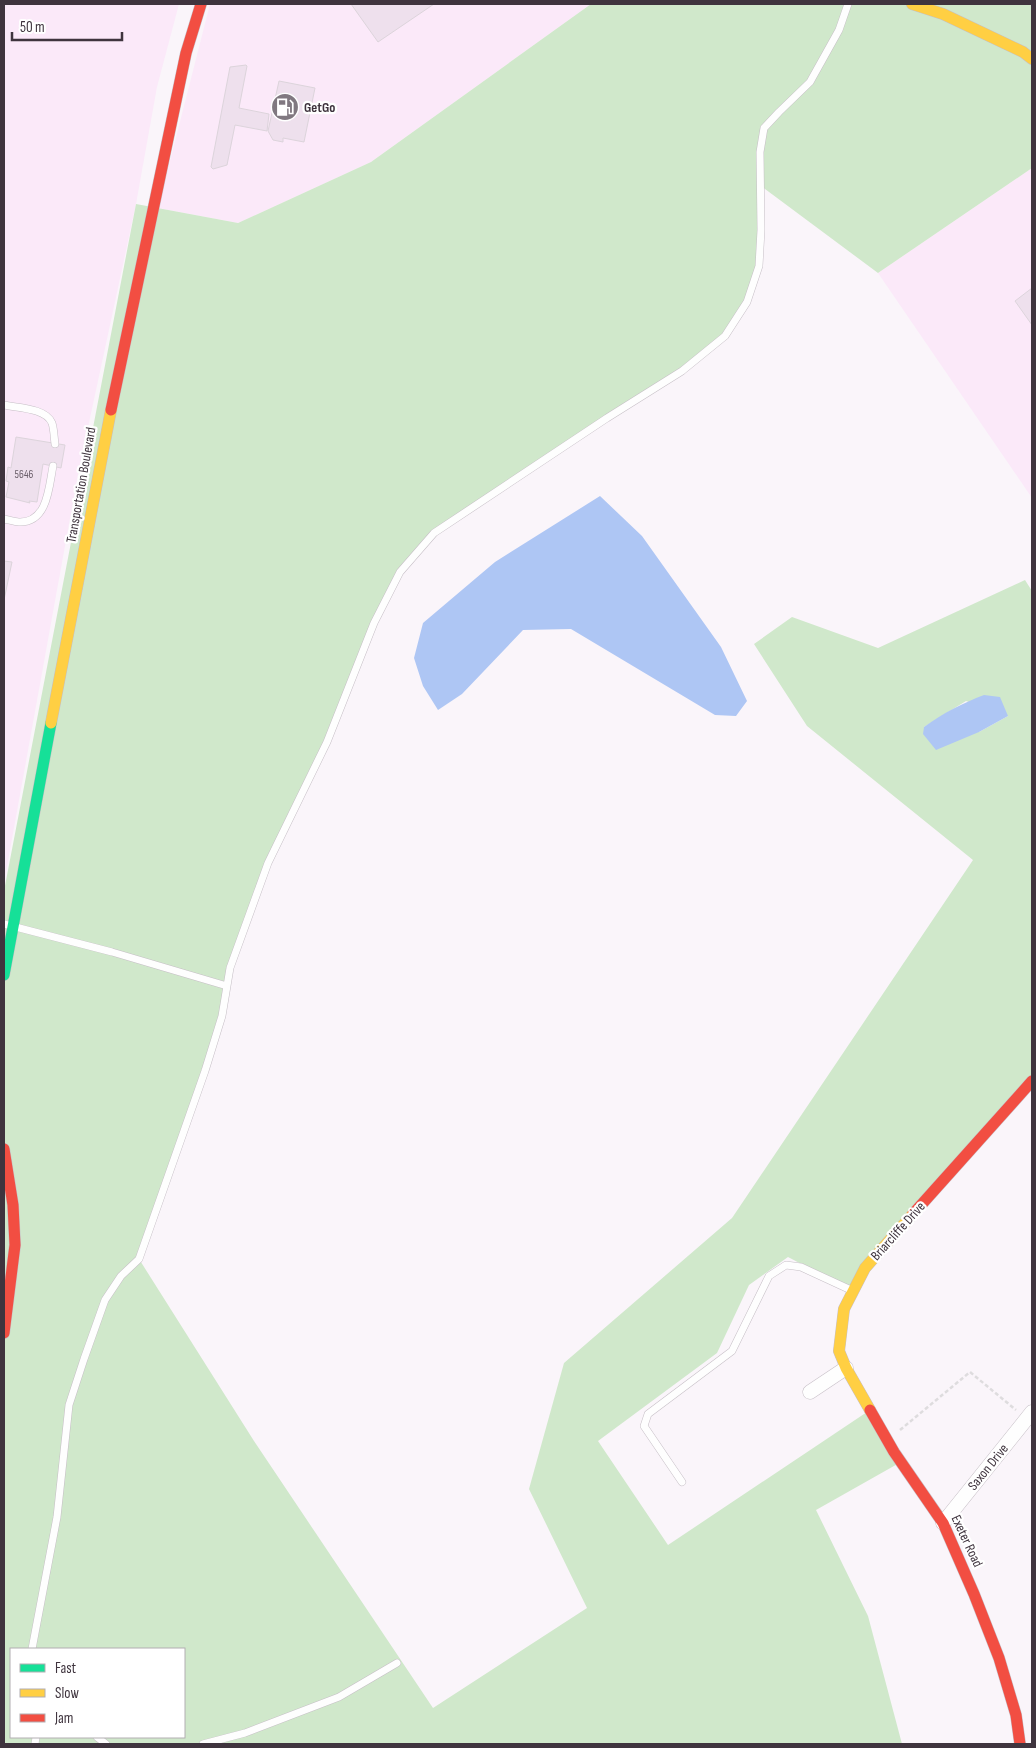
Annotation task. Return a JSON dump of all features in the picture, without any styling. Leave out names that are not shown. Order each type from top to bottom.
[{"type":"street","name":"Transportation Boulevard","points":[[4,975],[8,925],[116,381],[186,54],[201,4]]},
{"type":"street","points":[[912,4],[943,14],[1023,52],[1032,59]]},
{"type":"street","name":"Briarcliffe Drive","points":[[846,1368],[839,1352],[844,1309],[865,1268],[1032,1081]]},
{"type":"street","points":[[4,1149],[14,1205],[15,1245],[4,1333]]},
{"type":"street","points":[[810,1392],[846,1368]]},
{"type":"street","name":"Exeter Road","points":[[846,1368],[894,1452],[943,1523],[999,1658],[1016,1715],[1021,1744]]},
{"type":"street","name":"Saxon Drive","points":[[943,1523],[1032,1412]]},
{"type":"lane","points":[[32,1648],[57,1517],[70,1405],[84,1359],[105,1300],[121,1276],[139,1259],[205,1071],[222,1016],[230,968],[268,863],[328,742],[374,623],[400,572],[434,532],[682,371],[725,336],[748,302],[759,266],[761,230],[760,152],[764,128],[810,82],[839,30],[848,4]]},
{"type":"lane","points":[[4,405],[39,412],[48,417],[52,423],[54,444]]},
{"type":"lane","points":[[4,519],[20,522],[31,520],[41,512],[47,500],[53,466]]},
{"type":"lane","points":[[8,925],[112,952],[227,986]]},
{"type":"lane","points":[[682,1482],[644,1426],[648,1414],[732,1351],[769,1276],[786,1266],[802,1267],[853,1291]]},
{"type":"lane","points":[[203,1744],[245,1732],[339,1697],[397,1663]]},
{"type":"path","points":[[900,1430],[970,1372],[1018,1411]]},
{"type":"shaded area","points":[[4,4],[179,4],[157,87],[136,204],[78,474],[4,883]]},
{"type":"shaded area","points":[[210,4],[591,4],[371,162],[238,223],[158,208]]},
{"type":"shaded area","points":[[1032,168],[1032,498],[878,273]]},
{"type":"green space","points":[[591,4],[1032,4],[1032,168],[878,273],[761,186],[759,266],[747,302],[725,336],[682,371],[434,532],[400,572],[374,623],[327,742],[268,863],[230,968],[222,1016],[139,1259],[254,1441],[433,1708],[587,1608],[529,1489],[564,1363],[732,1218],[973,860],[807,726],[754,644],[792,617],[878,648],[1025,580],[1032,591],[1032,1081],[853,1291],[788,1257],[749,1285],[717,1353],[598,1441],[668,1545],[870,1410],[901,1462],[816,1510],[868,1616],[902,1744],[4,1744],[4,891],[136,204],[238,223],[371,162]],"holes":[[[966,701],[1008,716],[979,732],[924,727]]]},
{"type":"water","points":[[600,496],[642,536],[721,647],[747,701],[736,716],[715,715],[571,629],[523,630],[462,694],[438,710],[423,686],[414,658],[423,623],[495,562]]},
{"type":"water","points":[[984,695],[1000,697],[1008,716],[979,732],[936,750],[923,734],[924,727],[968,701]]},
{"type":"building","points":[[351,4],[434,4],[378,42]]},
{"type":"building","points":[[246,65],[239,108],[269,114],[267,131],[235,125],[227,165],[213,169],[211,167],[230,67]]},
{"type":"building","points":[[279,81],[315,88],[304,142],[283,138],[283,142],[273,140],[268,131]]},
{"type":"building","points":[[1032,288],[1032,325],[1015,301]]},
{"type":"building","points":[[16,437],[65,445],[61,468],[43,464],[37,502],[29,501],[30,503],[6,497],[9,482],[6,481],[8,467],[11,468]]},
{"type":"building","points":[[4,561],[12,562],[4,600]]},
{"type":"traffic: fast","points":[[4,975],[51,723]]},
{"type":"traffic: slow","points":[[912,4],[943,14],[1023,52],[1032,59]]},
{"type":"traffic: slow","points":[[51,723],[111,410]]},
{"type":"traffic: slow","points":[[870,1410],[846,1368],[839,1351],[844,1309],[865,1268],[913,1214]]},
{"type":"traffic: jam","points":[[111,410],[186,53],[201,4]]},
{"type":"traffic: jam","points":[[913,1214],[1032,1081]]},
{"type":"traffic: jam","points":[[4,1149],[13,1205],[15,1245],[4,1333]]},
{"type":"traffic: jam","points":[[870,1410],[894,1452],[943,1523],[999,1658],[1016,1715],[1020,1744]]},
{"type":"place","name":"GetGo","points":[[285,107]]}]
